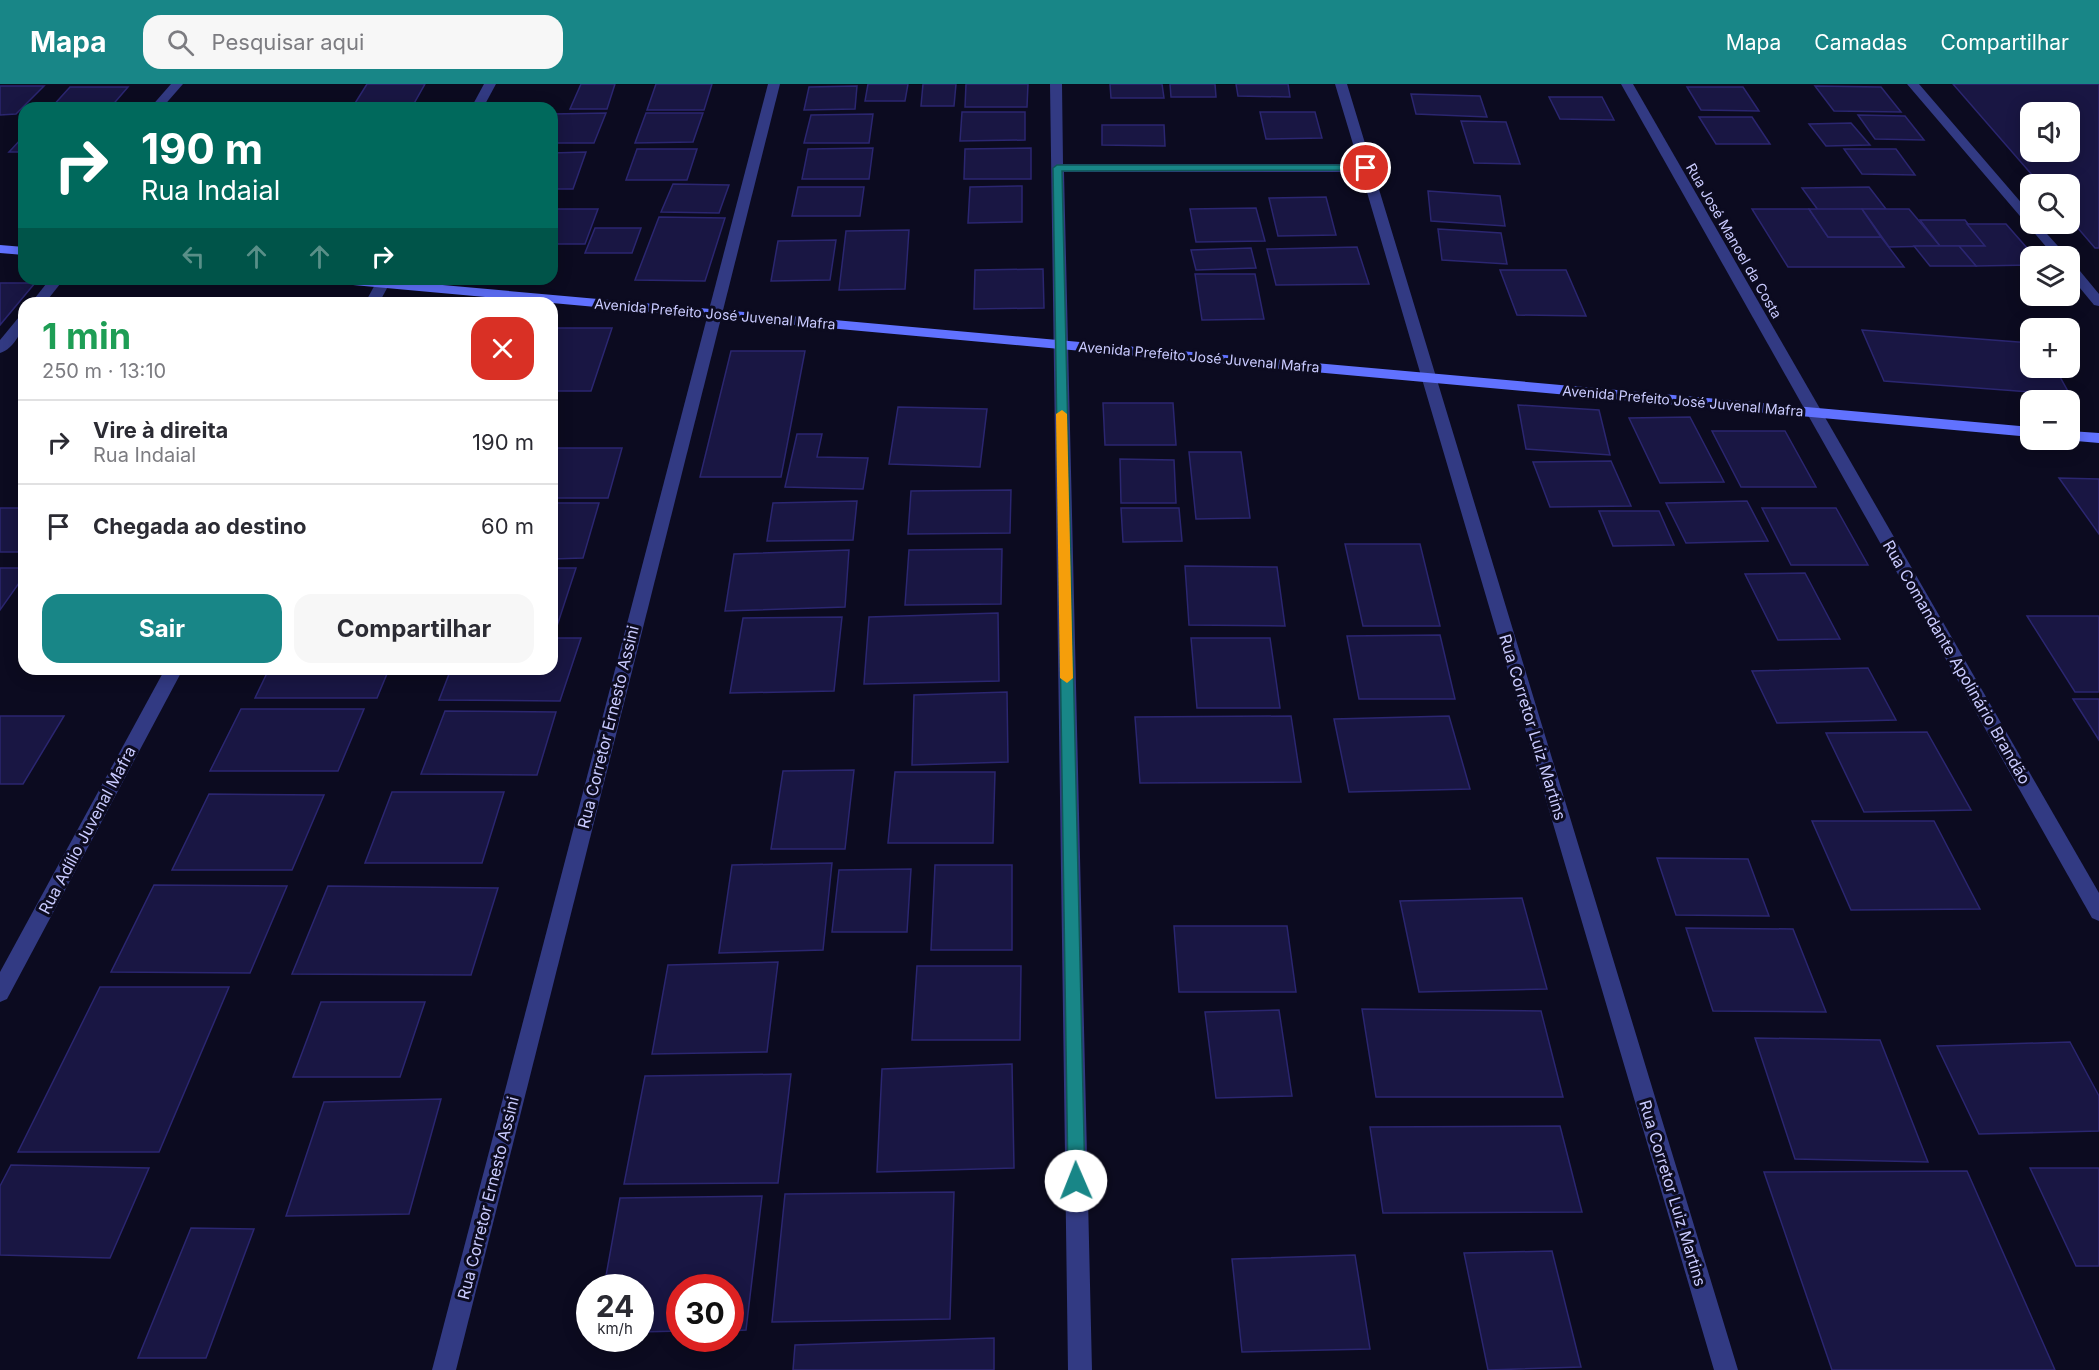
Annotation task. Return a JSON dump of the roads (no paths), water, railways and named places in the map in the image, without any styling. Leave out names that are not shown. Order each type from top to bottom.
[{"type":"main road","points":[[0,249],[18,250]]},
{"type":"main road","name":"Avenida Prefeito José Juvenal Mafra","points":[[424,285],[544,297]]},
{"type":"main road","name":"Avenida Prefeito José Juvenal Mafra","points":[[558,298],[2020,431]]},
{"type":"main road","points":[[2080,437],[2099,438]]},
{"type":"street","points":[[161,102],[177,84]]},
{"type":"street","points":[[480,102],[490,84]]},
{"type":"street","name":"Rua Corretor Ernesto Assini","points":[[444,1370],[774,84]]},
{"type":"street","points":[[1056,84],[1080,1370]]},
{"type":"street","name":"Rua Corretor Luiz Martins","points":[[1341,84],[1726,1370]]},
{"type":"street","name":"Rua José Manoel da Costa","points":[[1627,84],[1814,412]]},
{"type":"street","points":[[1913,84],[2020,209]]},
{"type":"street","points":[[1057,168],[1366,168]]},
{"type":"street","points":[[2042,234],[2052,246]]},
{"type":"street","points":[[2080,280],[2099,302]]},
{"type":"street","points":[[43,297],[52,285]]},
{"type":"street","points":[[0,349],[18,327]]},
{"type":"street","name":"Rua Comandante Apolinário Brandão","points":[[1814,412],[2099,912]]},
{"type":"street","name":"Rua Adílio Juvenal Mafra","points":[[0,992],[171,675]]}]
